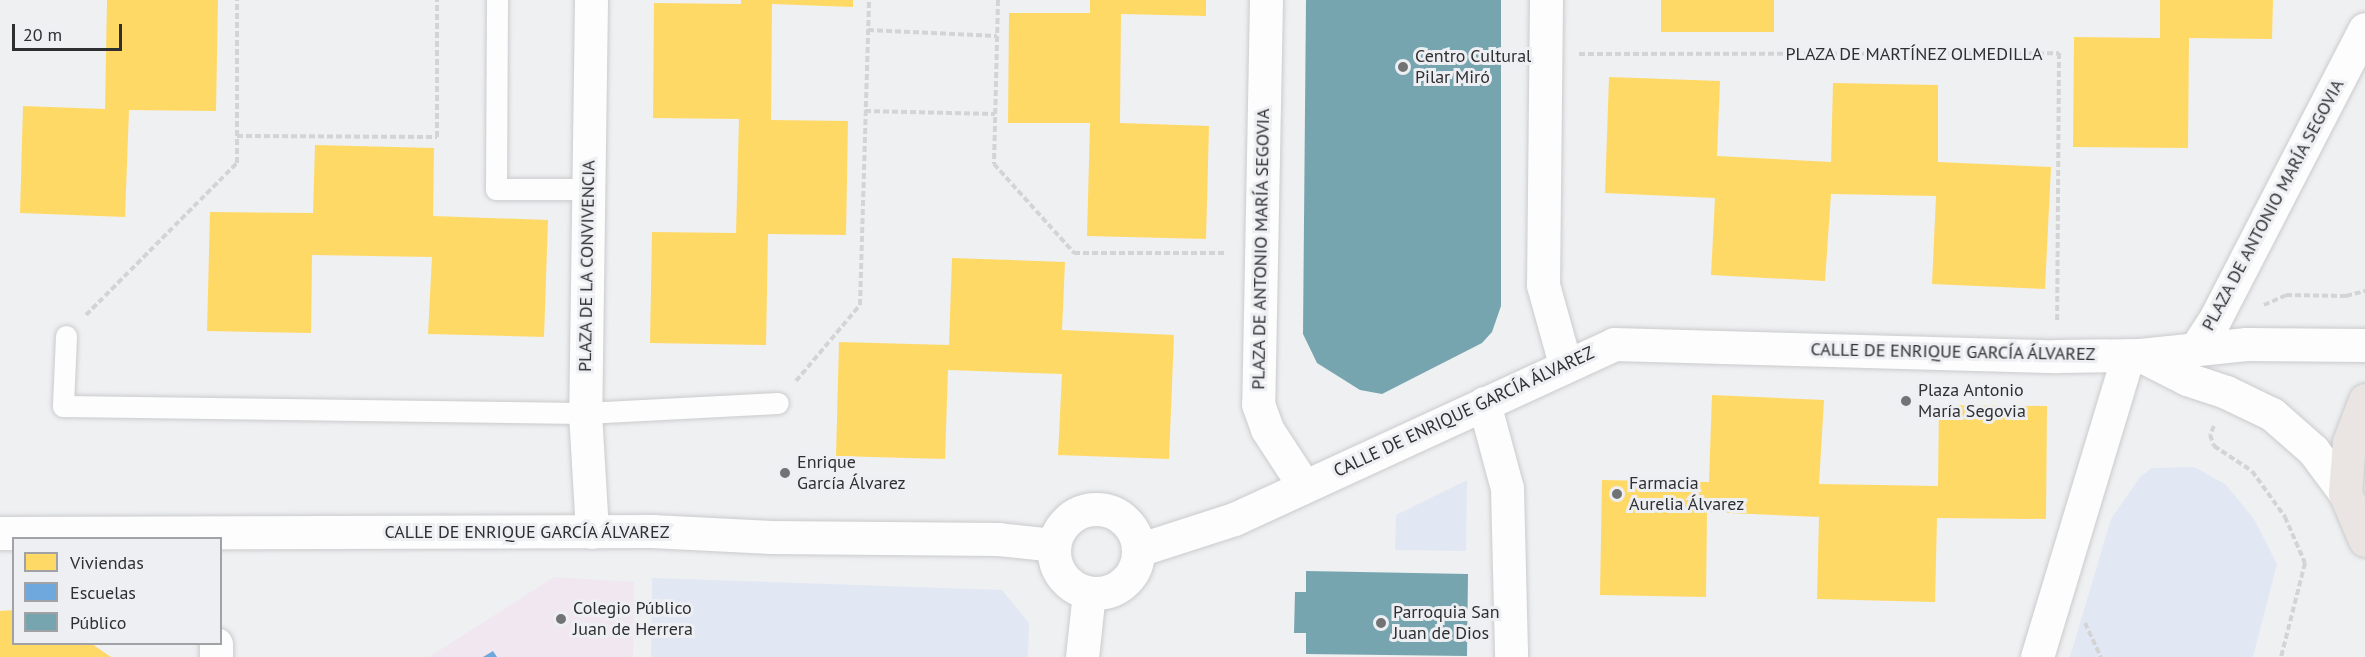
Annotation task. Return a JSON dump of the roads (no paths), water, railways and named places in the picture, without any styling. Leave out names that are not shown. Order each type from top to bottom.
[{"type":"main road","points":[[2365,400],[2349,442],[2345,493],[2365,540]]},
{"type":"street","name":"PLAZA DE LA CONVIVENCIA","points":[[591,0],[585,413],[592,532]]},
{"type":"street","name":"PLAZA DE ANTONIO MARÍA SEGOVIA","points":[[1266,0],[1258,404],[1267,429],[1304,486]]},
{"type":"street","points":[[1546,0],[1543,285],[1564,364]]},
{"type":"street","name":"PLAZA DE ANTONIO MARÍA SEGOVIA","points":[[2196,348],[2215,319],[2365,29]]},
{"type":"street","name":"CALLE DE ENRIQUE GARCÍA ÁLVAREZ","points":[[1138,550],[1234,519],[1564,364],[1614,344],[2057,356],[2134,355],[2246,344],[2365,345]]},
{"type":"street","points":[[2037,657],[2134,355],[2187,379],[2226,392],[2272,414],[2313,450],[2345,493]]},
{"type":"street","points":[[1484,403],[1508,488],[1510,657]]},
{"type":"street","points":[[1091,509],[1118,515],[1135,536],[1138,550],[1136,562],[1124,583],[1101,593],[1089,593],[1067,581],[1059,571],[1054,545],[1066,521],[1091,509]]},
{"type":"street","name":"CALLE DE ENRIQUE GARCÍA ÁLVAREZ","points":[[0,533],[213,535],[592,532],[998,539],[1054,545]]},
{"type":"street","points":[[1082,657],[1089,593]]},
{"type":"lane","points":[[497,0],[496,189],[588,189]]},
{"type":"lane","points":[[66,336],[63,406],[585,413],[778,403]]},
{"type":"place","name":"Centro Cultural Pilar Miró","points":[[1403,67]]},
{"type":"place","name":"Plaza Antonio María Segovia","points":[[1906,401]]},
{"type":"place","name":"Enrique García Álvarez","points":[[785,473]]},
{"type":"place","name":"Farmacia Aurelia Álvarez","points":[[1617,494]]},
{"type":"place","name":"Colegio Público Juan de Herrera","points":[[561,619]]},
{"type":"place","name":"Parroquia San Juan de Dios","points":[[1381,623]]}]
